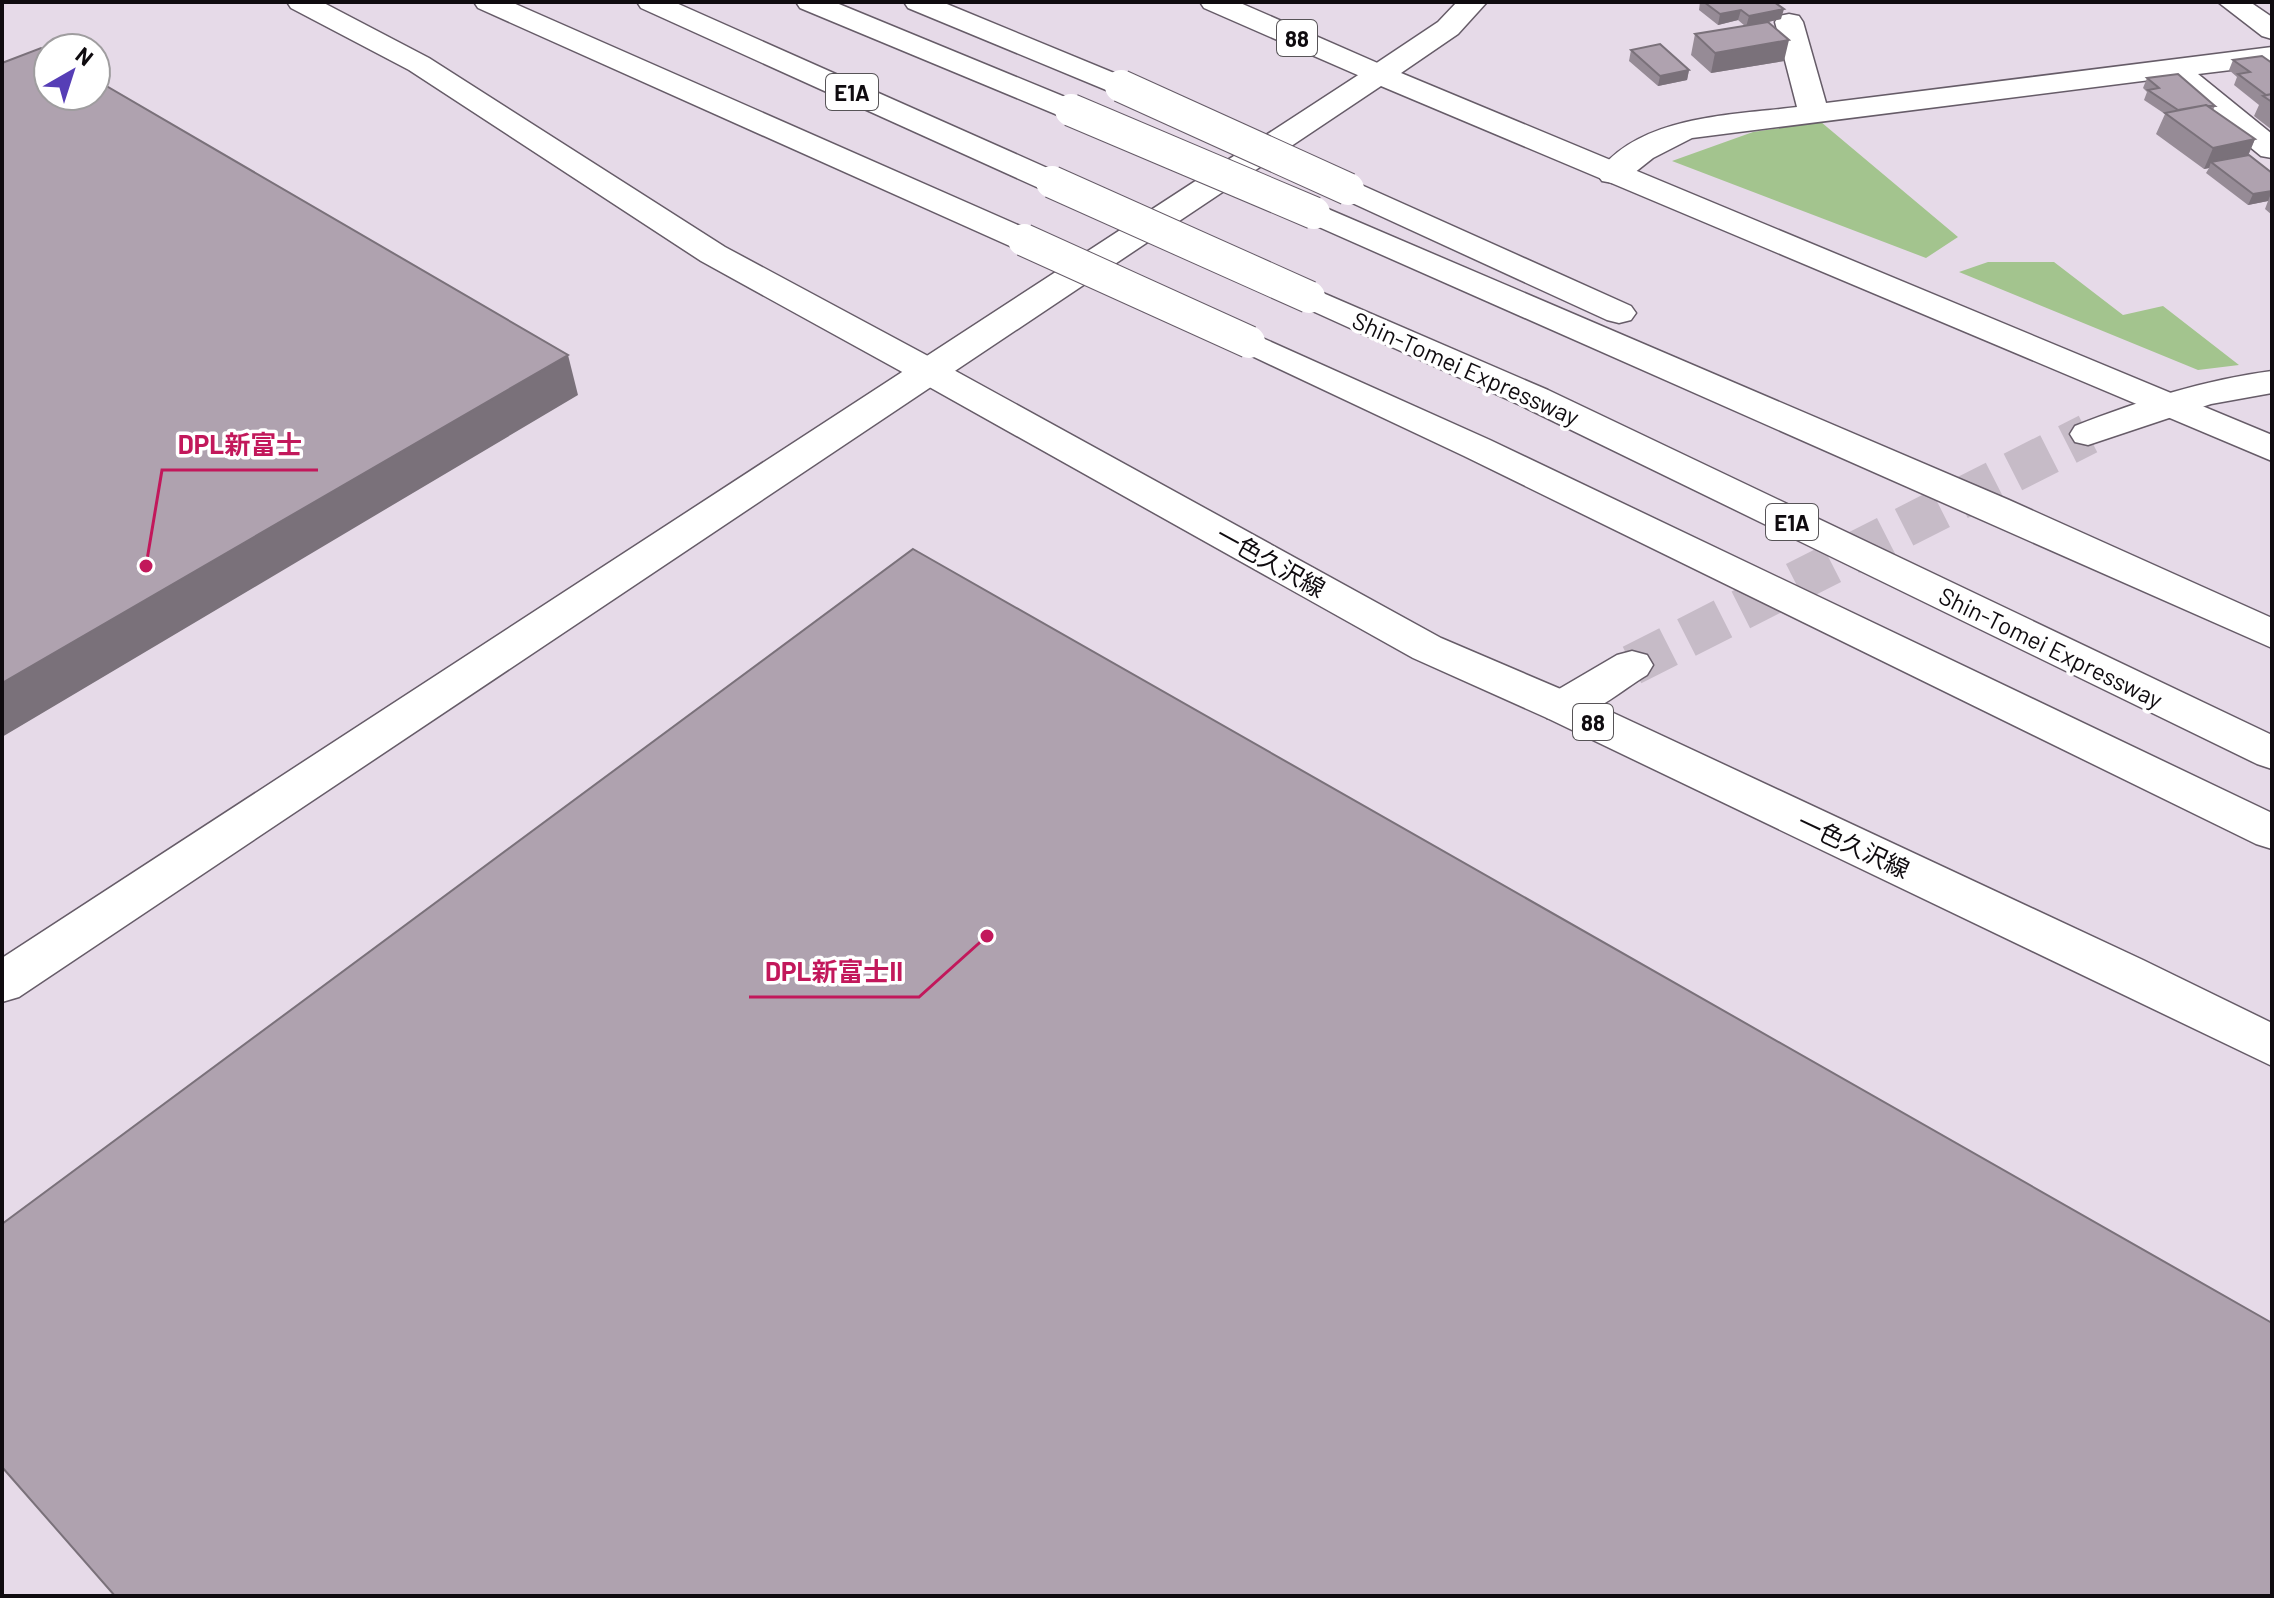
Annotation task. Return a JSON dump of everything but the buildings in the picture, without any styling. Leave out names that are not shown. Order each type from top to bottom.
[{"type":"main road","name":"一色久沢線","points":[[301,2],[419,64],[713,254],[1427,648],[1562,707],[2126,973],[2272,1046]]},
{"type":"main road","points":[[488,2],[1024,240],[1492,455],[2272,832]]},
{"type":"main road","name":"Shin-Tomei Expressway","points":[[651,2],[1535,398],[2272,753]]},
{"type":"main road","points":[[810,2],[1314,213],[1996,509],[2272,634]]},
{"type":"main road","points":[[918,2],[1121,86],[1924,452],[2272,622]]},
{"type":"main road","name":"88","points":[[1214,2],[1379,74]]},
{"type":"main road","points":[[2,983],[1448,28],[1473,2]]},
{"type":"main road","points":[[2232,2],[2272,30]]},
{"type":"main road","points":[[1789,22],[1814,114]]},
{"type":"main road","points":[[1613,174],[1642,151],[1685,130],[2272,56]]},
{"type":"main road","points":[[2173,69],[2272,149]]},
{"type":"main road","points":[[1379,74],[2272,449]]},
{"type":"main road","points":[[2088,434],[2168,403],[2225,387],[2272,382]]},
{"type":"main road","points":[[1562,707],[1632,665]]},
{"type":"green space","points":[[1821,122],[1958,237],[1926,258],[1672,161],[1753,132]]},
{"type":"green space","points":[[1988,262],[2054,262],[2123,315],[2163,306],[2239,365],[2198,370],[1959,272]]},
{"type":"tunnel","points":[[1632,665],[2088,434]]},
{"type":"place","name":"DPL新富士","points":[[146,566]]},
{"type":"place","name":"DPL新富士II","points":[[987,936]]}]
